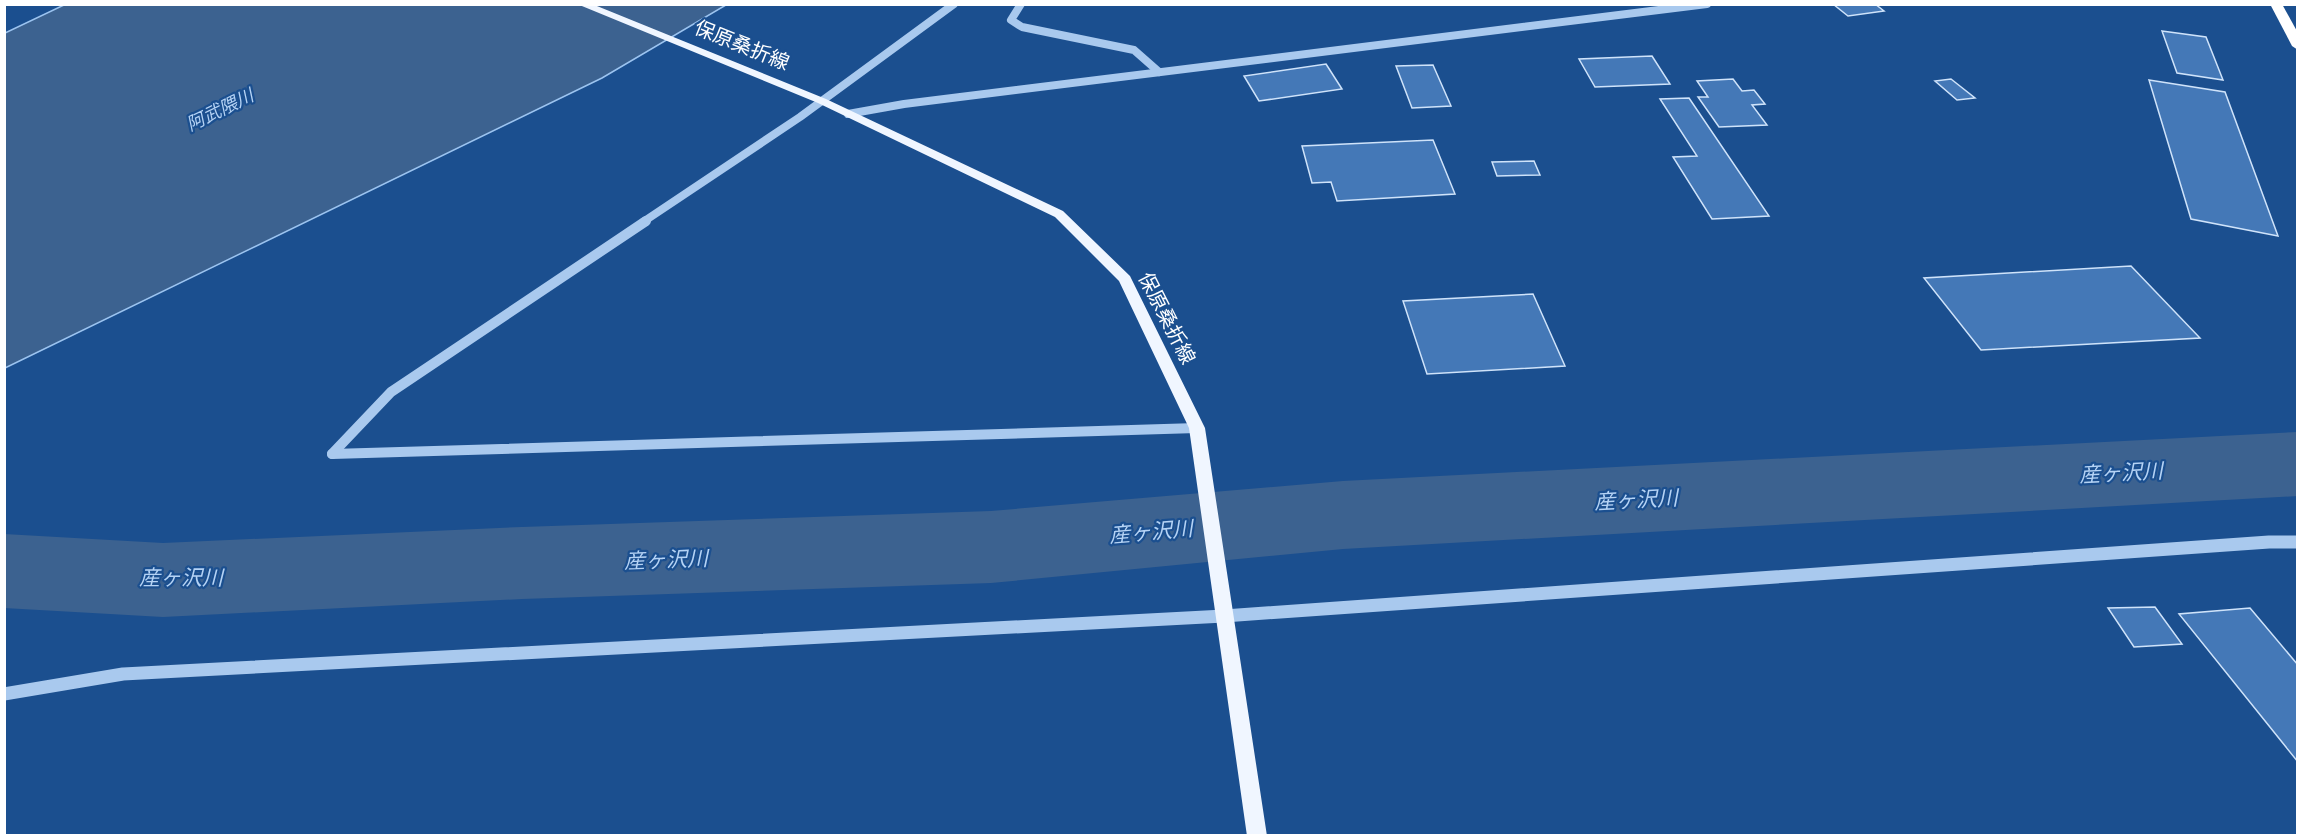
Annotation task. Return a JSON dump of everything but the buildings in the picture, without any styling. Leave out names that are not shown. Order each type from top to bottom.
[{"type":"highway","points":[[2276,4],[2298,46]]},
{"type":"main road","name":"保原桑折線","points":[[582,4],[822,101],[1059,214],[1125,279],[1197,428],[1257,836]]},
{"type":"street","points":[[954,4],[822,101],[391,392],[333,454],[1197,428]]},
{"type":"street","points":[[1021,4],[1011,20],[1022,27],[1134,50],[1159,72]]},
{"type":"street","points":[[848,114],[904,104],[1707,4]]},
{"type":"street","points":[[4,694],[123,674],[1224,616],[2269,542],[2298,542]]},
{"type":"water","name":"阿武隈川","points":[[66,4],[726,5],[602,78],[5,368],[5,33]]},
{"type":"waterway","name":"産ヶ沢川","points":[[4,571],[163,580],[522,563],[991,547],[1343,515],[2298,464]]}]
